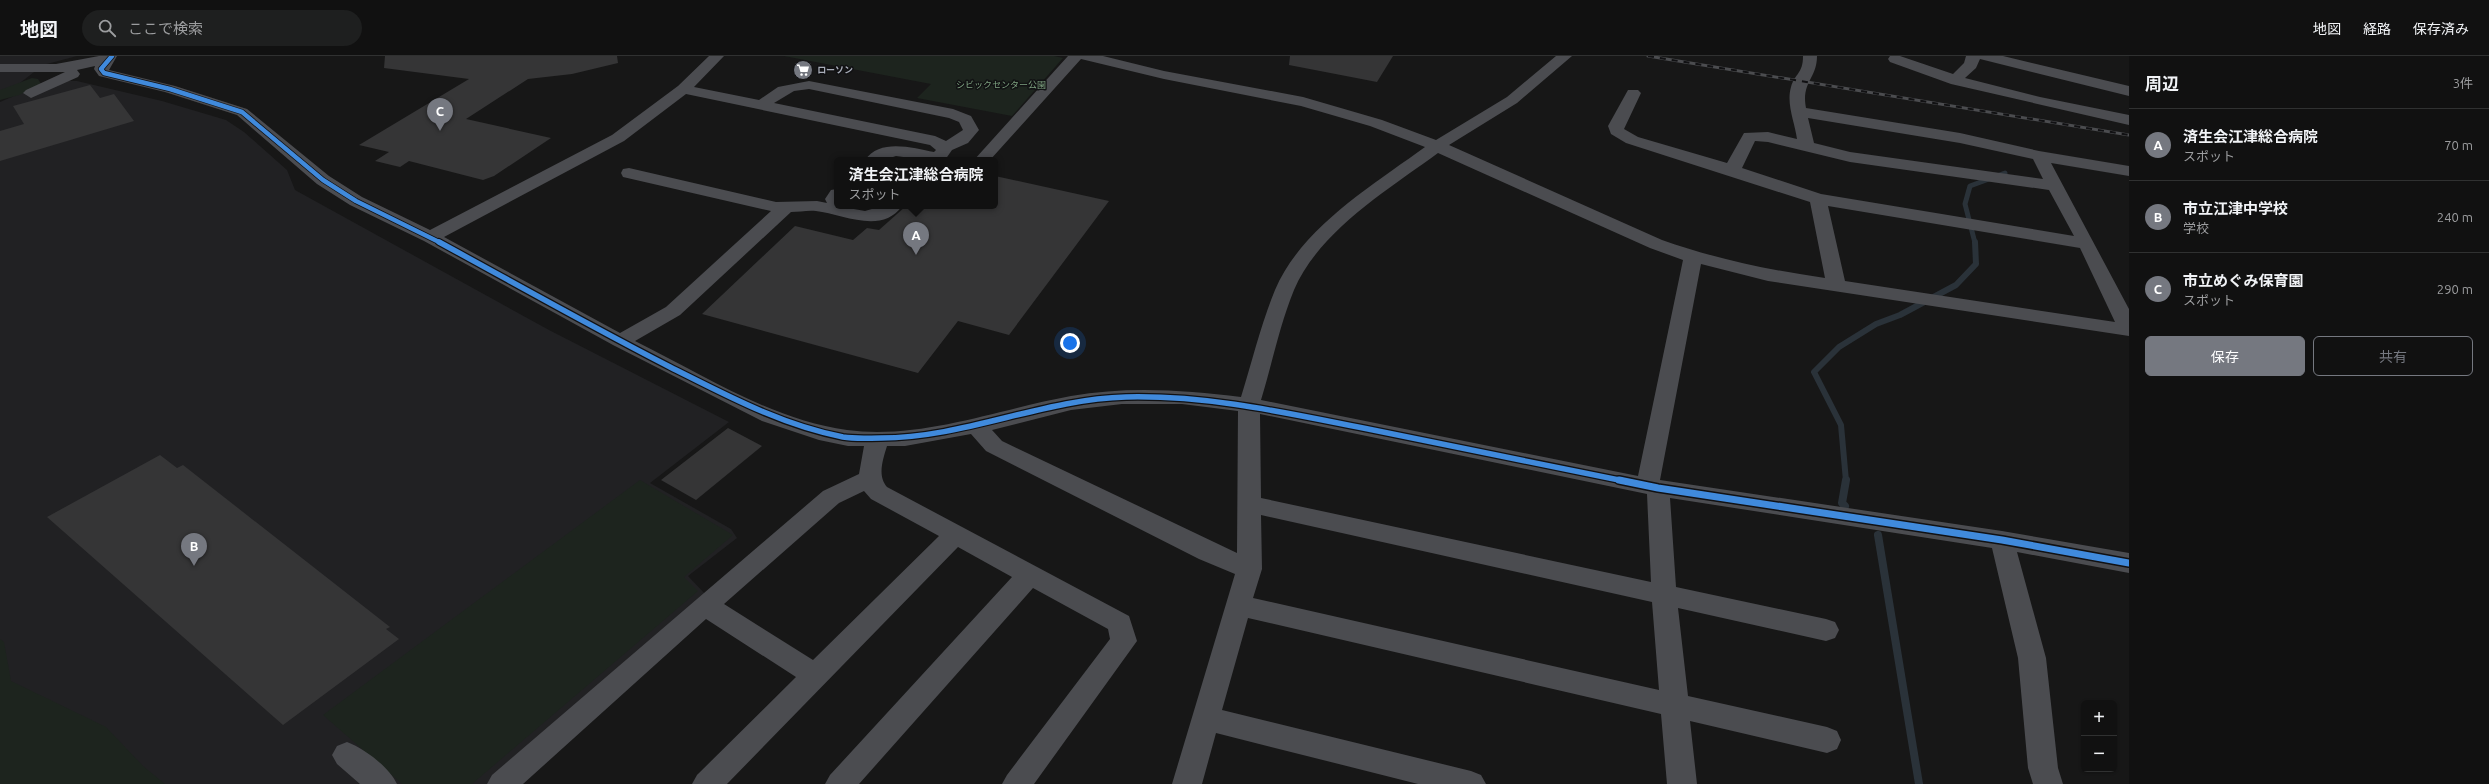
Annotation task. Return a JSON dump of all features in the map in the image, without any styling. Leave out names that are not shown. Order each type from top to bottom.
[{"type":"street","points":[[0,68],[57,71],[91,64],[112,56]]},
{"type":"street","points":[[31,93],[112,56]]},
{"type":"street","points":[[112,56],[103,64],[101,69],[104,73],[170,89],[242,112],[273,136],[323,180],[356,201],[430,236],[620,341],[770,416],[819,432],[876,440],[906,438],[976,426],[1071,403],[1122,397],[1182,397],[1248,405],[1653,487],[2002,540],[2129,563]]},
{"type":"street","points":[[430,236],[590,154],[618,138],[684,89],[717,56]]},
{"type":"street","points":[[984,157],[1076,56]]},
{"type":"street","points":[[1085,56],[1164,75],[1303,102],[1376,124],[1437,146],[1656,244],[1693,257],[1768,275],[2129,330]]},
{"type":"street","points":[[1187,784],[1249,569],[1248,405],[1286,289],[1307,254],[1325,233],[1356,206],[1437,146],[1512,100],[1565,56]]},
{"type":"street","points":[[1806,146],[1797,102],[1798,86],[1811,69],[1810,56]]},
{"type":"street","points":[[1956,81],[1963,70],[1971,65],[1973,56]]},
{"type":"street","points":[[1985,56],[2129,90]]},
{"type":"street","points":[[1895,59],[1956,81],[2037,102],[2129,120]]},
{"type":"street","points":[[762,106],[781,91],[798,85],[809,85],[953,114],[965,119],[971,130],[966,138],[939,155],[896,150],[881,154],[877,157]]},
{"type":"street","points":[[684,89],[935,142],[939,155]]},
{"type":"street","points":[[1633,93],[1616,126],[1617,131],[1632,140],[1732,170],[1818,199],[2087,244]]},
{"type":"street","points":[[1800,112],[1960,138],[2038,156],[2129,171]]},
{"type":"street","points":[[1732,170],[1750,136],[1768,137],[1850,157],[2055,186]]},
{"type":"street","points":[[2038,156],[2087,244],[2129,330]]},
{"type":"street","points":[[834,196],[815,202],[782,202],[632,170],[776,207],[817,206],[847,214],[869,215],[889,209]]},
{"type":"street","points":[[1818,199],[1836,285]]},
{"type":"street","points":[[620,341],[673,310],[786,207]]},
{"type":"street","points":[[842,209],[847,214]]},
{"type":"street","points":[[1682,784],[1653,487],[1693,257]]},
{"type":"street","points":[[976,426],[994,446],[1208,552],[1249,569]]},
{"type":"street","points":[[876,440],[868,479],[879,493],[1120,623],[1124,641],[1017,784]]},
{"type":"street","points":[[502,784],[705,605],[831,497],[868,479]]},
{"type":"street","points":[[1248,504],[1826,630]]},
{"type":"street","points":[[706,784],[956,534]]},
{"type":"street","points":[[2002,540],[2032,658],[2042,768],[2048,784]]},
{"type":"street","points":[[840,784],[1029,575]]},
{"type":"street","points":[[705,605],[815,675]]},
{"type":"street","points":[[1238,605],[1827,740]]},
{"type":"street","points":[[1206,718],[1471,784]]},
{"type":"street","points":[[347,755],[382,784]]},
{"type":"shaded area","points":[[0,56],[77,56],[43,65],[11,90],[0,94]]},
{"type":"shaded area","points":[[48,81],[77,81],[162,101],[226,120],[244,132],[287,170],[295,190],[549,330],[729,422],[650,483],[731,529],[737,538],[688,576],[707,596],[488,784],[130,784],[0,679],[0,102]]},
{"type":"green space","name":"シビックセンター公園","points":[[784,56],[1054,56],[1063,58],[1012,116],[917,98],[931,84]]},
{"type":"green space","points":[[32,78],[38,79],[41,84],[19,95],[0,100],[0,90]]},
{"type":"green space","points":[[640,480],[733,535],[684,577],[698,591],[472,784],[402,784],[323,715]]},
{"type":"green space","points":[[0,639],[4,642],[11,681],[106,727],[143,766],[165,784],[0,784]]},
{"type":"building","points":[[385,56],[617,56],[618,63],[572,74],[528,79],[466,119],[551,138],[494,176],[483,180],[409,161],[400,167],[375,161],[389,152],[359,145],[469,79],[384,68]]},
{"type":"building","points":[[1290,56],[1393,56],[1377,82],[1289,65]]},
{"type":"building","points":[[90,85],[100,98],[114,94],[134,121],[0,161],[0,131],[24,124],[13,106]]},
{"type":"building","points":[[998,177],[1109,201],[1009,335],[958,321],[918,373],[702,314],[795,226],[853,240],[867,228],[879,230],[903,209],[998,209]]},
{"type":"building","points":[[728,428],[762,446],[696,500],[661,480]]},
{"type":"building","points":[[160,455],[177,468],[183,465],[390,627],[386,629],[399,639],[283,725],[47,517]]},
{"type":"waterway","points":[[1975,243],[1965,204],[1970,186],[2005,173]]},
{"type":"waterway","points":[[1846,480],[1841,425],[1814,372],[1839,347],[1876,324],[1900,315],[1956,285],[1976,264],[1975,242]]},
{"type":"waterway","points":[[1845,506],[1842,503],[1846,480]]},
{"type":"waterway","points":[[1878,535],[1919,784]]},
{"type":"railway","points":[[1648,56],[2129,135]]},
{"type":"cycle path","points":[[112,56],[103,64],[101,69],[104,73],[170,89],[242,112],[273,136],[323,180],[356,201],[430,237],[620,341],[733,399],[770,416],[819,432],[848,438],[905,438],[976,426],[1071,403],[1122,397],[1182,397],[1249,405],[1658,488],[2002,540],[2129,563]]},
{"type":"place","name":"ローソン","points":[[803,70]]},
{"type":"place","name":"市立めぐみ保育園","points":[[440,131]]},
{"type":"place","name":"済生会江津総合病院","points":[[916,255]]},
{"type":"place","name":"市立江津中学校","points":[[194,566]]}]
